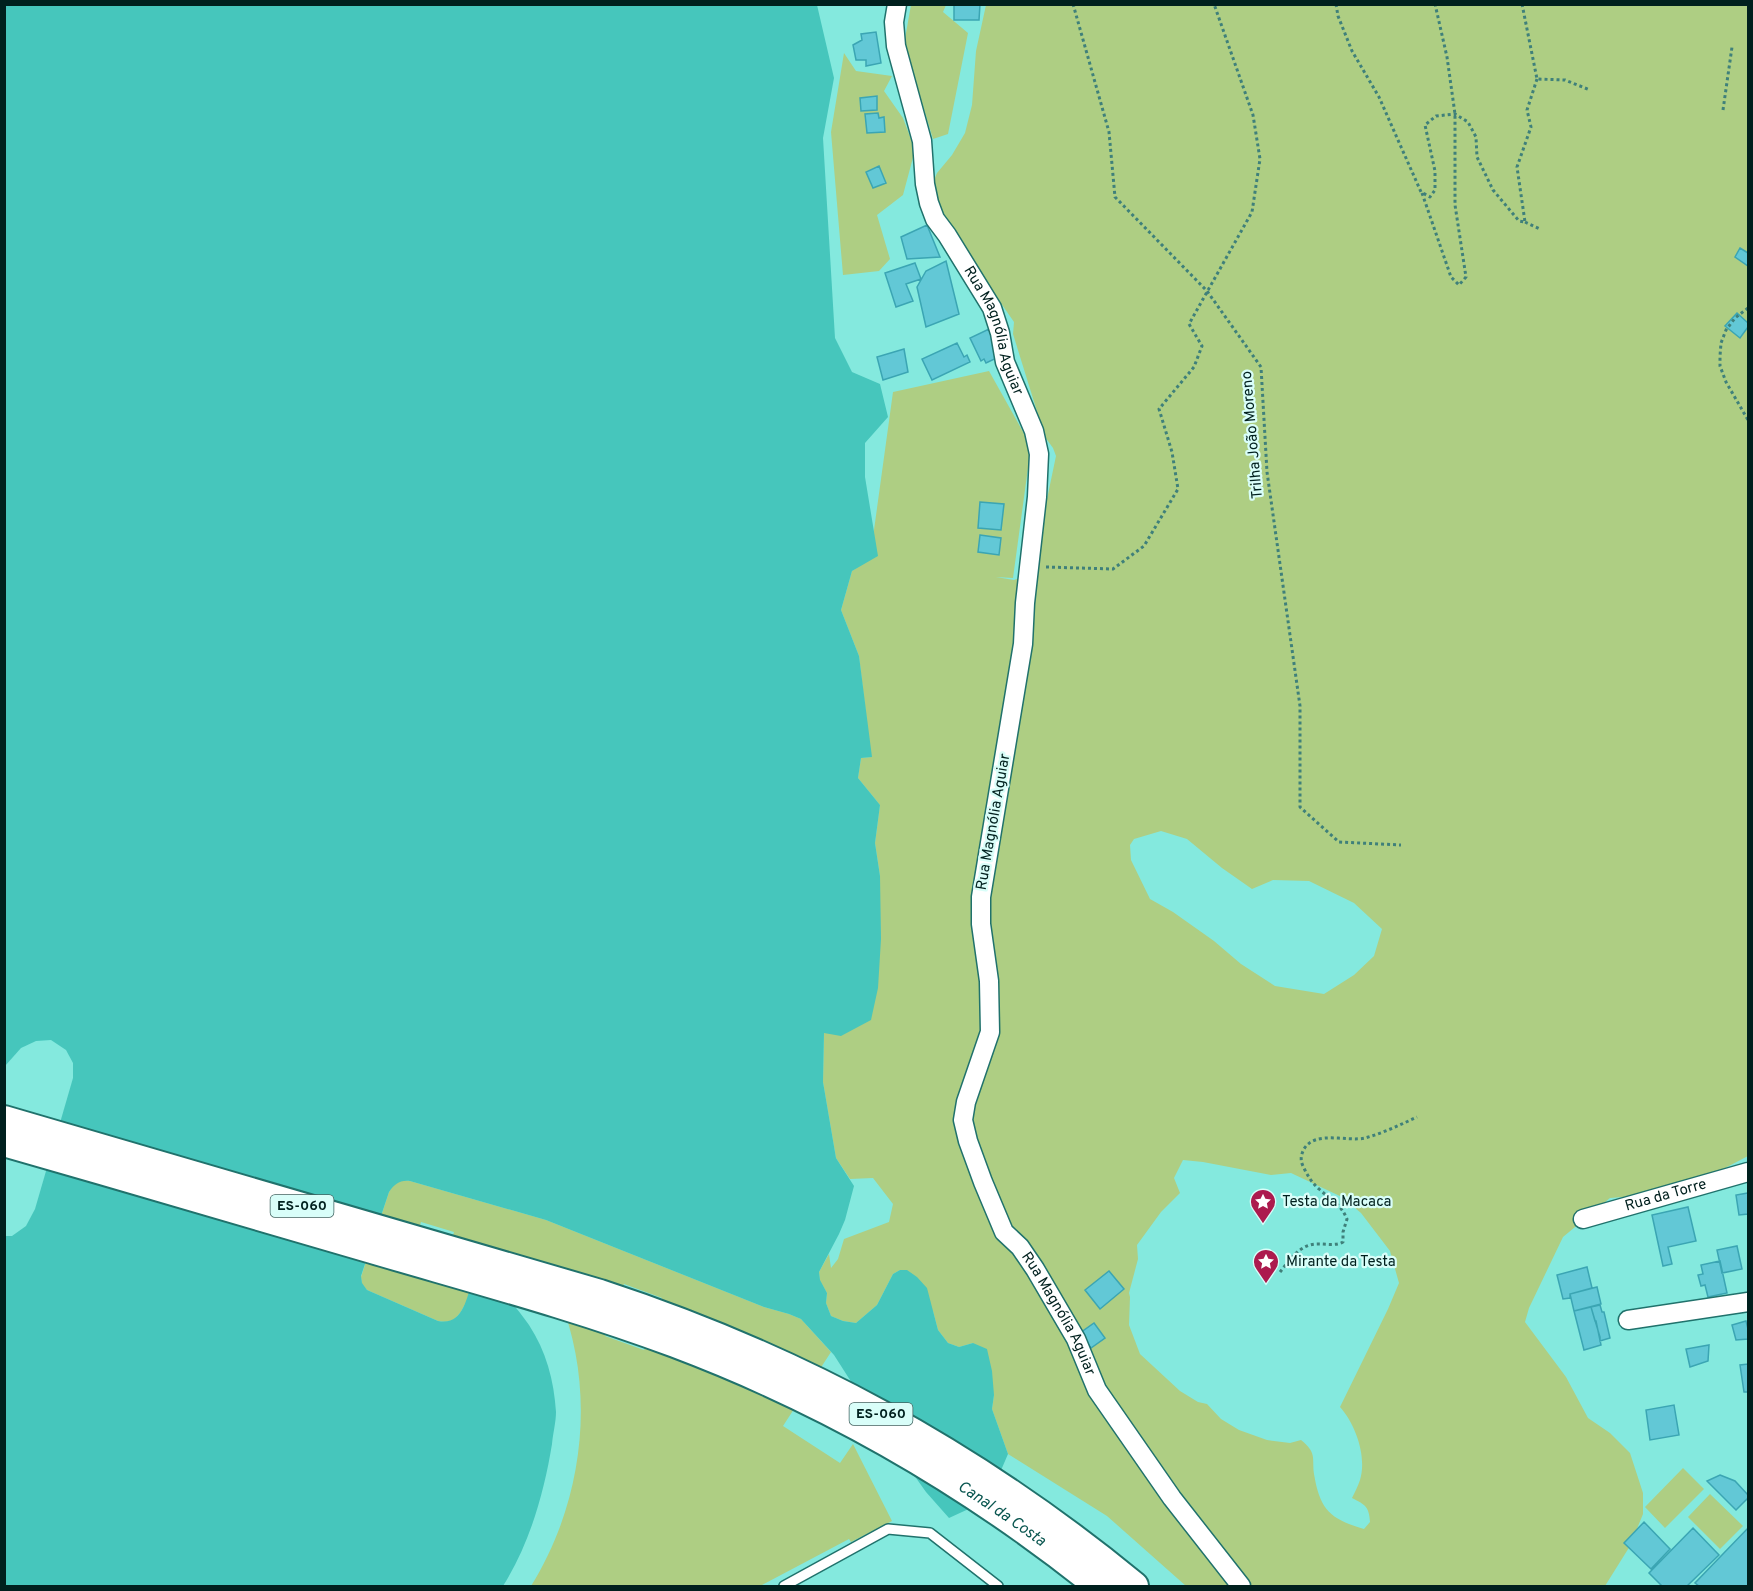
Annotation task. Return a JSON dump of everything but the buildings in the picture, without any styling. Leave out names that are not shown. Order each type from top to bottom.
[{"type":"main road","name":"ES-060","points":[[4,1120],[589,1291],[726,1340],[848,1396],[927,1440],[1039,1513],[1134,1587]]},
{"type":"main road","name":"ES-060","points":[[4,1142],[593,1314],[708,1356],[799,1396],[915,1459],[1027,1531],[1100,1587]]},
{"type":"street","name":"Rua Magnólia Aguiar","points":[[897,4],[894,22],[897,46],[922,141],[925,184],[929,203],[935,219],[992,308],[1000,333],[1005,362],[1034,431],[1039,454],[1023,644],[981,897],[981,924],[989,981],[990,1032],[966,1102],[963,1120],[968,1140],[1004,1232],[1020,1247],[1051,1295],[1076,1339],[1097,1390],[1172,1498],[1241,1587]]},
{"type":"street","name":"Rua da Torre","points":[[1583,1219],[1749,1172]]},
{"type":"street","points":[[1628,1320],[1749,1302]]},
{"type":"lane","points":[[784,1587],[888,1529],[930,1533],[998,1587]]},
{"type":"path","name":"Trilha João Moreno","points":[[1073,4],[1108,132],[1115,197],[1207,291],[1262,367],[1266,472],[1300,706],[1300,807],[1340,842],[1401,845]]},
{"type":"path","points":[[1029,567],[1113,569],[1144,546],[1178,489],[1172,452],[1159,410],[1194,367],[1202,346],[1189,324],[1252,212],[1260,159],[1253,115],[1217,17],[1215,4]]},
{"type":"path","points":[[1336,4],[1338,16],[1352,51],[1379,97],[1421,192],[1451,277],[1459,285],[1466,277],[1455,205],[1455,114],[1447,57],[1436,4]]},
{"type":"path","points":[[1522,4],[1537,79],[1527,110],[1531,127],[1517,167],[1525,222]]},
{"type":"path","points":[[1723,110],[1732,47]]},
{"type":"path","points":[[1537,79],[1565,80],[1590,90]]},
{"type":"path","points":[[1421,192],[1430,196],[1435,189],[1435,171],[1425,125],[1436,116],[1455,114],[1468,122],[1476,137],[1477,157],[1493,190],[1519,221],[1540,229]]},
{"type":"path","points":[[1749,308],[1735,318],[1726,330],[1721,344],[1720,366],[1726,382],[1749,420]]},
{"type":"path","points":[[1280,1272],[1292,1257],[1306,1246],[1340,1244],[1344,1238],[1343,1232],[1347,1219],[1337,1203],[1312,1181],[1302,1164],[1301,1156],[1305,1146],[1316,1140],[1332,1138],[1362,1139],[1417,1117]]},
{"type":"green space","points":[[911,5],[946,5],[943,12],[968,33],[948,134],[933,139],[904,44]]},
{"type":"green space","points":[[986,5],[1748,5],[1748,1156],[1702,1180],[1635,1196],[1610,1198],[1563,1237],[1529,1308],[1525,1322],[1566,1377],[1588,1418],[1610,1433],[1630,1453],[1643,1493],[1643,1514],[1630,1546],[1605,1586],[1186,1586],[1107,1516],[1008,1454],[992,1409],[994,1395],[973,1343],[959,1347],[948,1343],[938,1330],[933,1311],[900,1270],[893,1274],[877,1305],[856,1323],[831,1316],[826,1303],[827,1293],[820,1281],[819,1272],[829,1254],[831,1268],[838,1259],[844,1239],[889,1222],[893,1204],[873,1178],[850,1179],[836,1158],[823,1082],[824,1033],[880,876],[875,843],[880,805],[858,778],[861,758],[871,757],[859,656],[841,610],[852,571],[870,559],[893,392],[989,371],[1031,446],[1013,578],[996,577],[1014,580],[1025,576],[1035,567],[1040,557],[1041,508],[1047,499],[1056,456],[1045,437],[1013,334],[1014,322],[960,244],[946,230],[934,197],[934,180],[937,173],[952,155],[965,133],[972,105],[976,51]],"holes":[[[1161,831],[1187,839],[1252,889],[1273,880],[1309,881],[1354,903],[1382,929],[1374,956],[1354,975],[1324,994],[1275,986],[1241,964],[1214,941],[1173,912],[1150,899],[1131,860],[1130,845],[1134,839]],[[1183,1160],[1271,1175],[1291,1173],[1342,1197],[1361,1213],[1390,1251],[1399,1283],[1340,1407],[1351,1423],[1361,1452],[1362,1471],[1352,1498],[1368,1510],[1370,1522],[1364,1529],[1335,1517],[1323,1505],[1316,1486],[1312,1452],[1301,1440],[1290,1443],[1267,1440],[1239,1430],[1221,1419],[1207,1404],[1198,1402],[1180,1391],[1140,1354],[1129,1325],[1129,1293],[1138,1259],[1137,1245],[1161,1212],[1180,1193],[1174,1178]]]},
{"type":"green space","points":[[844,53],[856,71],[892,76],[884,91],[903,118],[915,150],[903,195],[877,215],[890,259],[879,271],[843,275],[831,132]]},
{"type":"green space","points":[[402,1180],[410,1181],[546,1220],[764,1307],[801,1319],[831,1352],[783,1426],[840,1463],[853,1444],[892,1521],[851,1542],[849,1539],[760,1586],[531,1586],[549,1553],[563,1518],[573,1482],[579,1444],[581,1407],[578,1369],[571,1333],[559,1297],[464,1306],[454,1319],[443,1322],[367,1290],[362,1284],[361,1277],[389,1192],[394,1184]],"holes":[[[421,1222],[454,1232],[439,1284],[406,1275]],[[624,1284],[662,1298],[644,1350],[605,1336]]]},
{"type":"green space","points":[[1683,1468],[1704,1489],[1665,1528],[1645,1507]]},
{"type":"green space","points":[[1710,1494],[1743,1526],[1720,1549],[1688,1517]]},
{"type":"water","points":[[5,5],[817,5],[834,78],[823,138],[835,338],[852,372],[880,384],[888,417],[865,443],[865,477],[878,556],[852,571],[841,610],[859,656],[872,757],[861,758],[858,778],[880,805],[875,843],[880,876],[881,939],[878,988],[871,1020],[841,1036],[824,1033],[823,1082],[836,1158],[854,1186],[845,1220],[819,1272],[820,1280],[827,1293],[826,1303],[831,1316],[856,1323],[877,1305],[893,1274],[900,1270],[907,1270],[927,1288],[938,1330],[948,1343],[959,1347],[973,1343],[987,1349],[994,1395],[992,1409],[1008,1454],[986,1501],[949,1518],[926,1492],[884,1433],[834,1355],[801,1319],[764,1307],[546,1220],[410,1181],[403,1181],[389,1192],[361,1276],[362,1283],[367,1290],[438,1321],[446,1321],[453,1319],[462,1309],[473,1280],[495,1290],[511,1302],[529,1325],[540,1345],[551,1377],[556,1416],[545,1481],[535,1517],[521,1553],[503,1586],[5,1586]]},
{"type":"pier","points":[[51,1040],[66,1050],[73,1063],[73,1078],[35,1209],[26,1226],[12,1236],[4,1236],[5,1066],[21,1048],[36,1041]]},
{"type":"place","name":"Testa da Macaca","points":[[1263,1225]]},
{"type":"place","name":"Mirante da Testa","points":[[1266,1285]]},
{"type":"water label","name":"Canal da Costa","points":[[1004,1511]]}]
